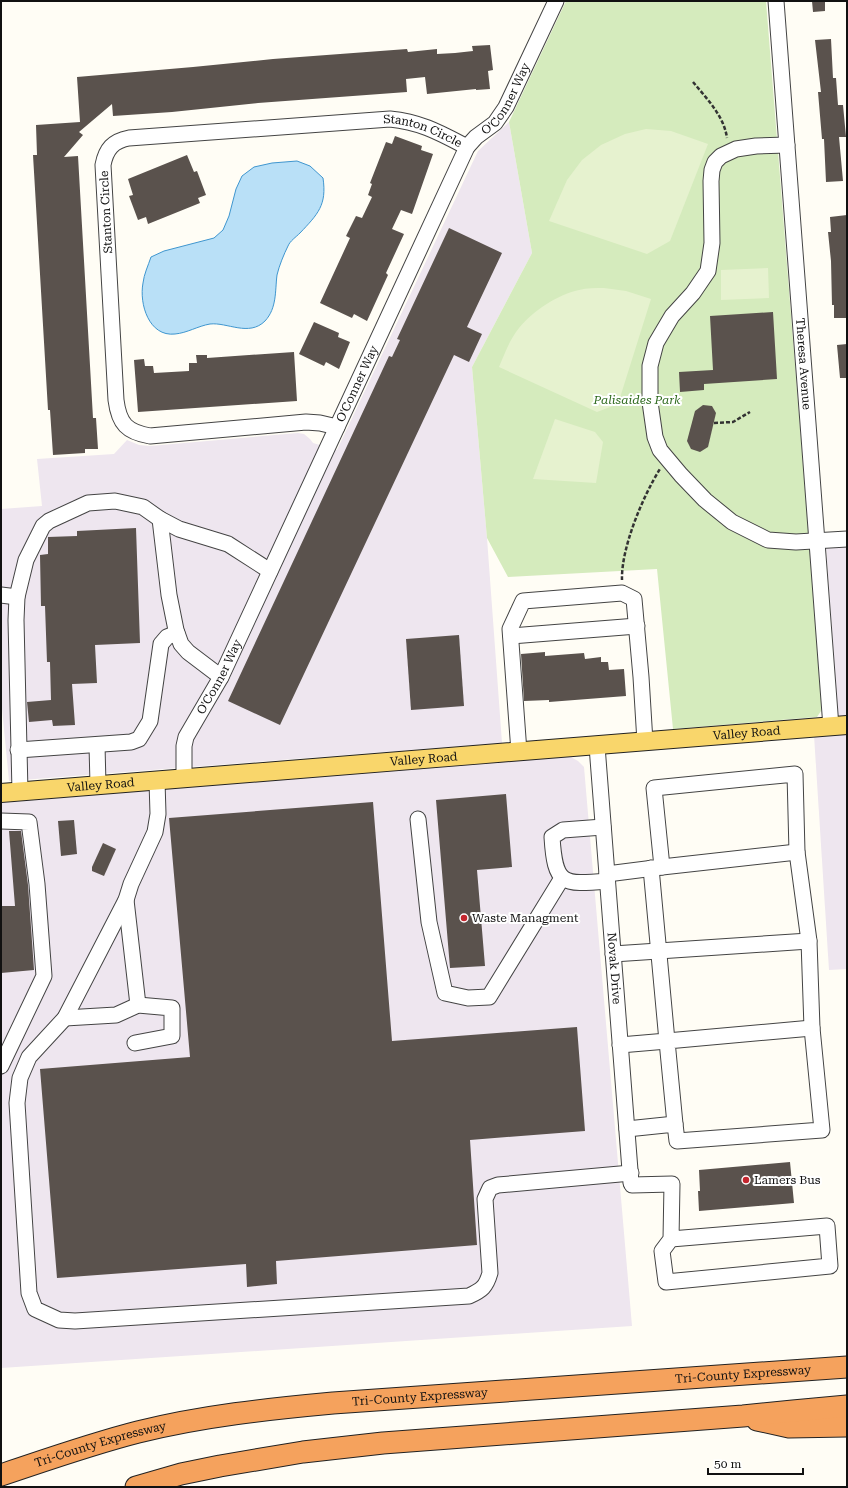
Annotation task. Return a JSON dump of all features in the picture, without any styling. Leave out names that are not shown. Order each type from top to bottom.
[{"type":"highway","points":[[810,1369],[839,1354],[847,1353]]},
{"type":"highway","name":"Tri-County Expressway","points":[[1,1475],[98,1443],[138,1432],[178,1423],[267,1409],[349,1401],[847,1367]]},
{"type":"highway","points":[[136,1487],[181,1474],[303,1452],[383,1443],[743,1416],[847,1406]]},
{"type":"highway","points":[[743,1416],[789,1427],[847,1426]]},
{"type":"main road","name":"Valley Road","points":[[1,793],[839,726]]},
{"type":"street","name":"O'Conner Way","points":[[184,778],[184,746],[186,738],[221,677],[467,147],[476,137],[494,123],[506,107],[556,1]]},
{"type":"street","name":"Theresa Avenue","points":[[776,1],[817,542],[839,726]]},
{"type":"street","name":"Stanton Circle","points":[[337,427],[320,423],[306,422],[150,436],[137,434],[123,423],[118,416],[116,400],[103,165],[105,155],[115,143],[130,138],[390,119],[406,120],[420,124],[467,147]]},
{"type":"street","points":[[787,145],[756,146],[736,149],[721,156],[715,162],[712,170],[711,181],[712,243],[708,271],[693,293],[672,316],[656,343],[650,366],[650,402],[655,437],[660,450],[670,463],[705,500],[732,522],[768,540],[817,542],[847,539]]},
{"type":"street","points":[[20,792],[16,620],[17,597],[26,560],[43,526],[49,521],[88,503],[115,501],[143,507],[160,519],[179,529],[228,544],[270,571]]},
{"type":"street","points":[[160,519],[169,595],[177,633],[181,644],[188,652],[221,677]]},
{"type":"street","points":[[519,752],[510,629],[523,601],[622,593],[634,599],[645,742]]},
{"type":"street","points":[[1,595],[17,597]]},
{"type":"street","points":[[511,636],[636,626]]},
{"type":"street","points":[[18,750],[131,742],[139,739],[150,721],[161,644],[167,637],[177,633]]},
{"type":"street","points":[[96,745],[98,785]]},
{"type":"street","name":"Novak Drive","points":[[596,746],[631,1183]]},
{"type":"street","points":[[795,774],[797,852],[810,941],[812,1028],[822,1130],[677,1140],[658,950],[657,868],[654,788],[795,774]]},
{"type":"street","points":[[157,781],[158,814],[155,832],[131,884],[126,900],[65,1018],[30,1057],[20,1078],[17,1103],[29,1294],[35,1309],[59,1320],[75,1321],[469,1296],[480,1291],[486,1284],[490,1273],[485,1198],[490,1188],[498,1185],[631,1183],[672,1184],[671,1239],[662,1251],[666,1282],[830,1266],[827,1226],[671,1239]]},
{"type":"street","points":[[418,819],[429,922],[445,993],[468,998],[489,997],[562,878]]},
{"type":"street","points":[[1,821],[29,822],[37,884],[44,976],[1,1066]]},
{"type":"street","points":[[603,827],[563,830],[552,837],[556,869],[562,878],[571,882],[583,883],[657,868],[797,852]]},
{"type":"street","points":[[126,900],[138,1005]]},
{"type":"street","points":[[613,954],[810,941]]},
{"type":"street","points":[[65,1018],[116,1015],[138,1005],[172,1008],[172,1036],[135,1043]]},
{"type":"street","points":[[620,1045],[812,1028]]},
{"type":"street","points":[[627,1129],[675,1124]]},
{"type":"path","points":[[693,82],[724,123],[730,152]]},
{"type":"path","points":[[714,423],[733,422],[750,412]]},
{"type":"path","points":[[622,593],[623,567],[631,533],[645,494],[660,468],[670,463]]},
{"type":"shaded area","points":[[509,122],[532,253],[472,367],[487,538],[502,743],[9,781],[1,698],[1,509],[42,506],[37,459],[114,454],[127,440],[139,445],[150,446],[298,433],[304,434],[313,443],[337,450],[478,151]]},
{"type":"shaded area","points":[[847,545],[847,717],[838,718],[826,547]]},
{"type":"shaded area","points":[[847,732],[847,969],[829,970],[814,735]]},
{"type":"shaded area","points":[[569,756],[578,761],[584,767],[632,1326],[1,1368],[1,803]]},
{"type":"green space","name":"Palisaides Park","points":[[566,1],[766,1],[822,704],[821,711],[817,717],[673,729],[657,569],[508,577],[487,538],[472,367],[532,253],[509,122]]},
{"type":"green space","points":[[646,129],[671,131],[708,144],[670,241],[647,254],[549,221],[567,180],[582,160],[601,145],[625,134]]},
{"type":"green space","points":[[768,268],[769,298],[721,300],[721,270]]},
{"type":"green space","points":[[604,288],[626,291],[651,299],[618,404],[597,412],[499,367],[516,332],[525,321],[539,309],[554,299],[571,292],[585,289]]},
{"type":"green space","points":[[555,419],[595,432],[603,442],[596,483],[533,479]]},
{"type":"water","points":[[297,161],[310,166],[323,178],[324,195],[320,208],[316,214],[290,242],[286,249],[277,275],[274,305],[265,321],[259,326],[252,328],[238,328],[210,324],[175,334],[166,334],[152,325],[145,309],[142,291],[145,273],[151,257],[164,251],[214,238],[223,230],[229,216],[236,189],[242,176],[254,167],[272,163]]},
{"type":"building","points":[[812,1],[825,1],[825,11],[813,12]]},
{"type":"building","points":[[831,39],[833,78],[836,78],[838,105],[843,105],[846,137],[839,137],[843,181],[826,182],[824,139],[822,139],[818,92],[821,92],[815,40]]},
{"type":"building","points":[[490,45],[493,70],[488,71],[490,89],[427,94],[425,77],[406,79],[407,92],[113,116],[112,104],[79,132],[83,135],[64,157],[78,156],[93,418],[96,418],[98,449],[85,449],[85,453],[53,455],[50,410],[48,410],[33,155],[37,155],[36,125],[80,122],[77,77],[273,59],[407,49],[408,52],[437,49],[437,54],[455,53],[473,51],[472,46]]},
{"type":"building","points":[[395,136],[422,146],[421,150],[433,154],[412,214],[401,210],[392,229],[404,234],[386,273],[388,275],[367,321],[354,314],[352,318],[320,303],[350,238],[346,236],[356,216],[362,218],[372,197],[368,195],[372,184],[370,183],[386,142],[392,144]]},
{"type":"building","points":[[187,155],[194,172],[197,171],[206,195],[198,198],[200,203],[148,224],[146,217],[138,220],[129,196],[133,195],[128,179]]},
{"type":"building","points":[[847,215],[847,318],[834,318],[828,232],[831,232],[830,217]]},
{"type":"building","points":[[449,228],[502,253],[467,327],[482,334],[469,362],[454,355],[280,725],[228,701],[389,356],[392,357],[400,340],[397,339]]},
{"type":"building","points":[[773,312],[777,379],[704,384],[704,390],[680,392],[679,372],[713,370],[710,316]]},
{"type":"building","points":[[314,322],[339,333],[338,337],[350,342],[339,369],[326,362],[324,366],[299,354]]},
{"type":"building","points":[[847,344],[847,378],[840,378],[837,345]]},
{"type":"building","points":[[294,352],[297,401],[138,412],[134,360],[144,359],[145,366],[153,366],[154,373],[189,371],[189,363],[197,363],[196,355],[207,355],[207,358]]},
{"type":"building","points":[[703,405],[712,406],[716,413],[708,447],[700,452],[691,449],[687,441],[695,411]]},
{"type":"building","points":[[136,528],[140,643],[95,645],[97,683],[72,684],[75,725],[53,726],[52,720],[29,722],[27,702],[51,700],[50,662],[47,662],[45,606],[41,606],[40,555],[48,554],[48,537],[77,536],[77,531]]},
{"type":"building","points":[[459,635],[464,706],[411,710],[406,639]]},
{"type":"building","points":[[545,652],[545,656],[584,653],[585,659],[601,657],[601,662],[608,662],[609,670],[624,669],[626,696],[549,702],[549,700],[524,701],[521,654]]},
{"type":"building","name":"Waste Managment","points":[[506,794],[512,867],[477,870],[485,966],[450,968],[436,800]]},
{"type":"building","points":[[373,802],[392,1041],[577,1027],[585,1131],[470,1140],[477,1245],[276,1261],[277,1284],[247,1287],[246,1264],[57,1278],[40,1069],[190,1057],[169,818]]},
{"type":"building","points":[[74,820],[77,854],[61,856],[58,821]]},
{"type":"building","points":[[9,831],[21,831],[28,885],[34,970],[1,973],[1,906],[15,906]]},
{"type":"building","points":[[103,843],[116,849],[104,876],[92,871],[92,867]]},
{"type":"building","name":"Lamers Bus","points":[[790,1162],[794,1203],[699,1211],[699,1170]]},
{"type":"place","name":"Waste Managment","points":[[464,918]]},
{"type":"place","name":"Lamers Bus","points":[[746,1180]]}]
